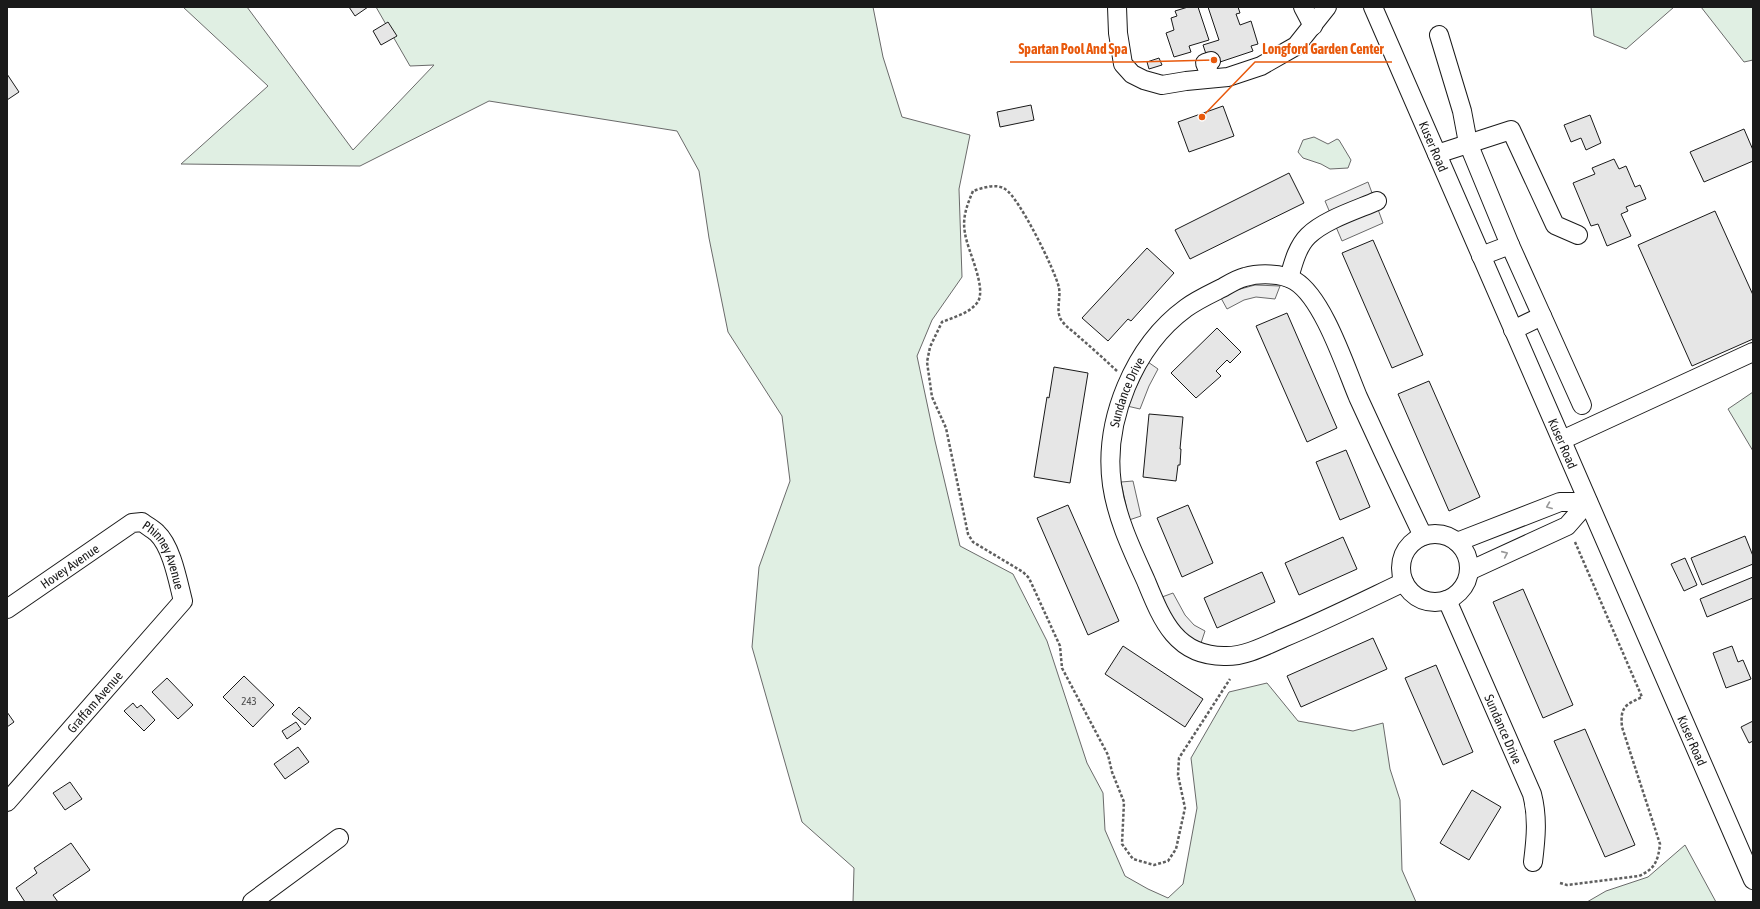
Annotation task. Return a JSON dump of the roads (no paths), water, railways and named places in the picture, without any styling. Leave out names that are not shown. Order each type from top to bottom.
[{"type":"street","points":[[1116,7],[1123,64],[1132,74],[1144,80],[1162,85],[1186,81],[1211,70],[1228,77],[1260,66],[1296,46],[1327,7]]},
{"type":"street","points":[[1304,7],[1313,26]]},
{"type":"street","name":"Kuser Road","points":[[1374,7],[1753,880]]},
{"type":"street","points":[[1439,36],[1462,111],[1468,143],[1510,245],[1582,405]]},
{"type":"street","points":[[1437,154],[1511,130],[1555,225],[1578,235]]},
{"type":"street","points":[[1288,278],[1299,249],[1307,237],[1329,222],[1377,200]]},
{"type":"street","points":[[1481,256],[1510,245]]},
{"type":"street","name":"Sundance Drive","points":[[1404,582],[1320,623],[1269,644],[1228,657],[1211,656],[1188,648],[1178,640],[1159,612],[1127,539],[1112,483],[1112,451],[1118,406],[1128,380],[1139,362],[1164,329],[1185,309],[1203,297],[1245,277],[1268,274],[1295,281],[1316,303],[1326,321],[1357,394],[1423,536]]},
{"type":"street","points":[[1513,330],[1542,316]]},
{"type":"street","points":[[1562,440],[1753,352]]},
{"type":"street","points":[[1457,542],[1560,502],[1588,502]]},
{"type":"street","points":[[1470,570],[1567,526],[1588,502]]},
{"type":"street","name":"Phinney Avenue","points":[[132,524],[142,522],[158,534],[169,553],[183,601]]},
{"type":"street","name":"Hovey Avenue","points":[[7,609],[132,524]]},
{"type":"street","points":[[1441,534],[1457,542],[1467,555],[1470,570],[1463,589],[1447,600],[1432,602],[1418,598],[1412,594],[1404,582],[1401,573],[1404,555],[1415,541],[1423,536],[1441,534]]},
{"type":"street","name":"Sundance Drive","points":[[1447,600],[1532,794],[1536,807],[1537,822],[1533,862]]},
{"type":"street","name":"Graffam Avenue","points":[[7,802],[183,601]]},
{"type":"street","points":[[252,902],[339,838]]},
{"type":"place","name":"Spartan Pool And Spa","points":[[1214,60]]},
{"type":"place","name":"Longford Garden Center","points":[[1202,117]]}]
